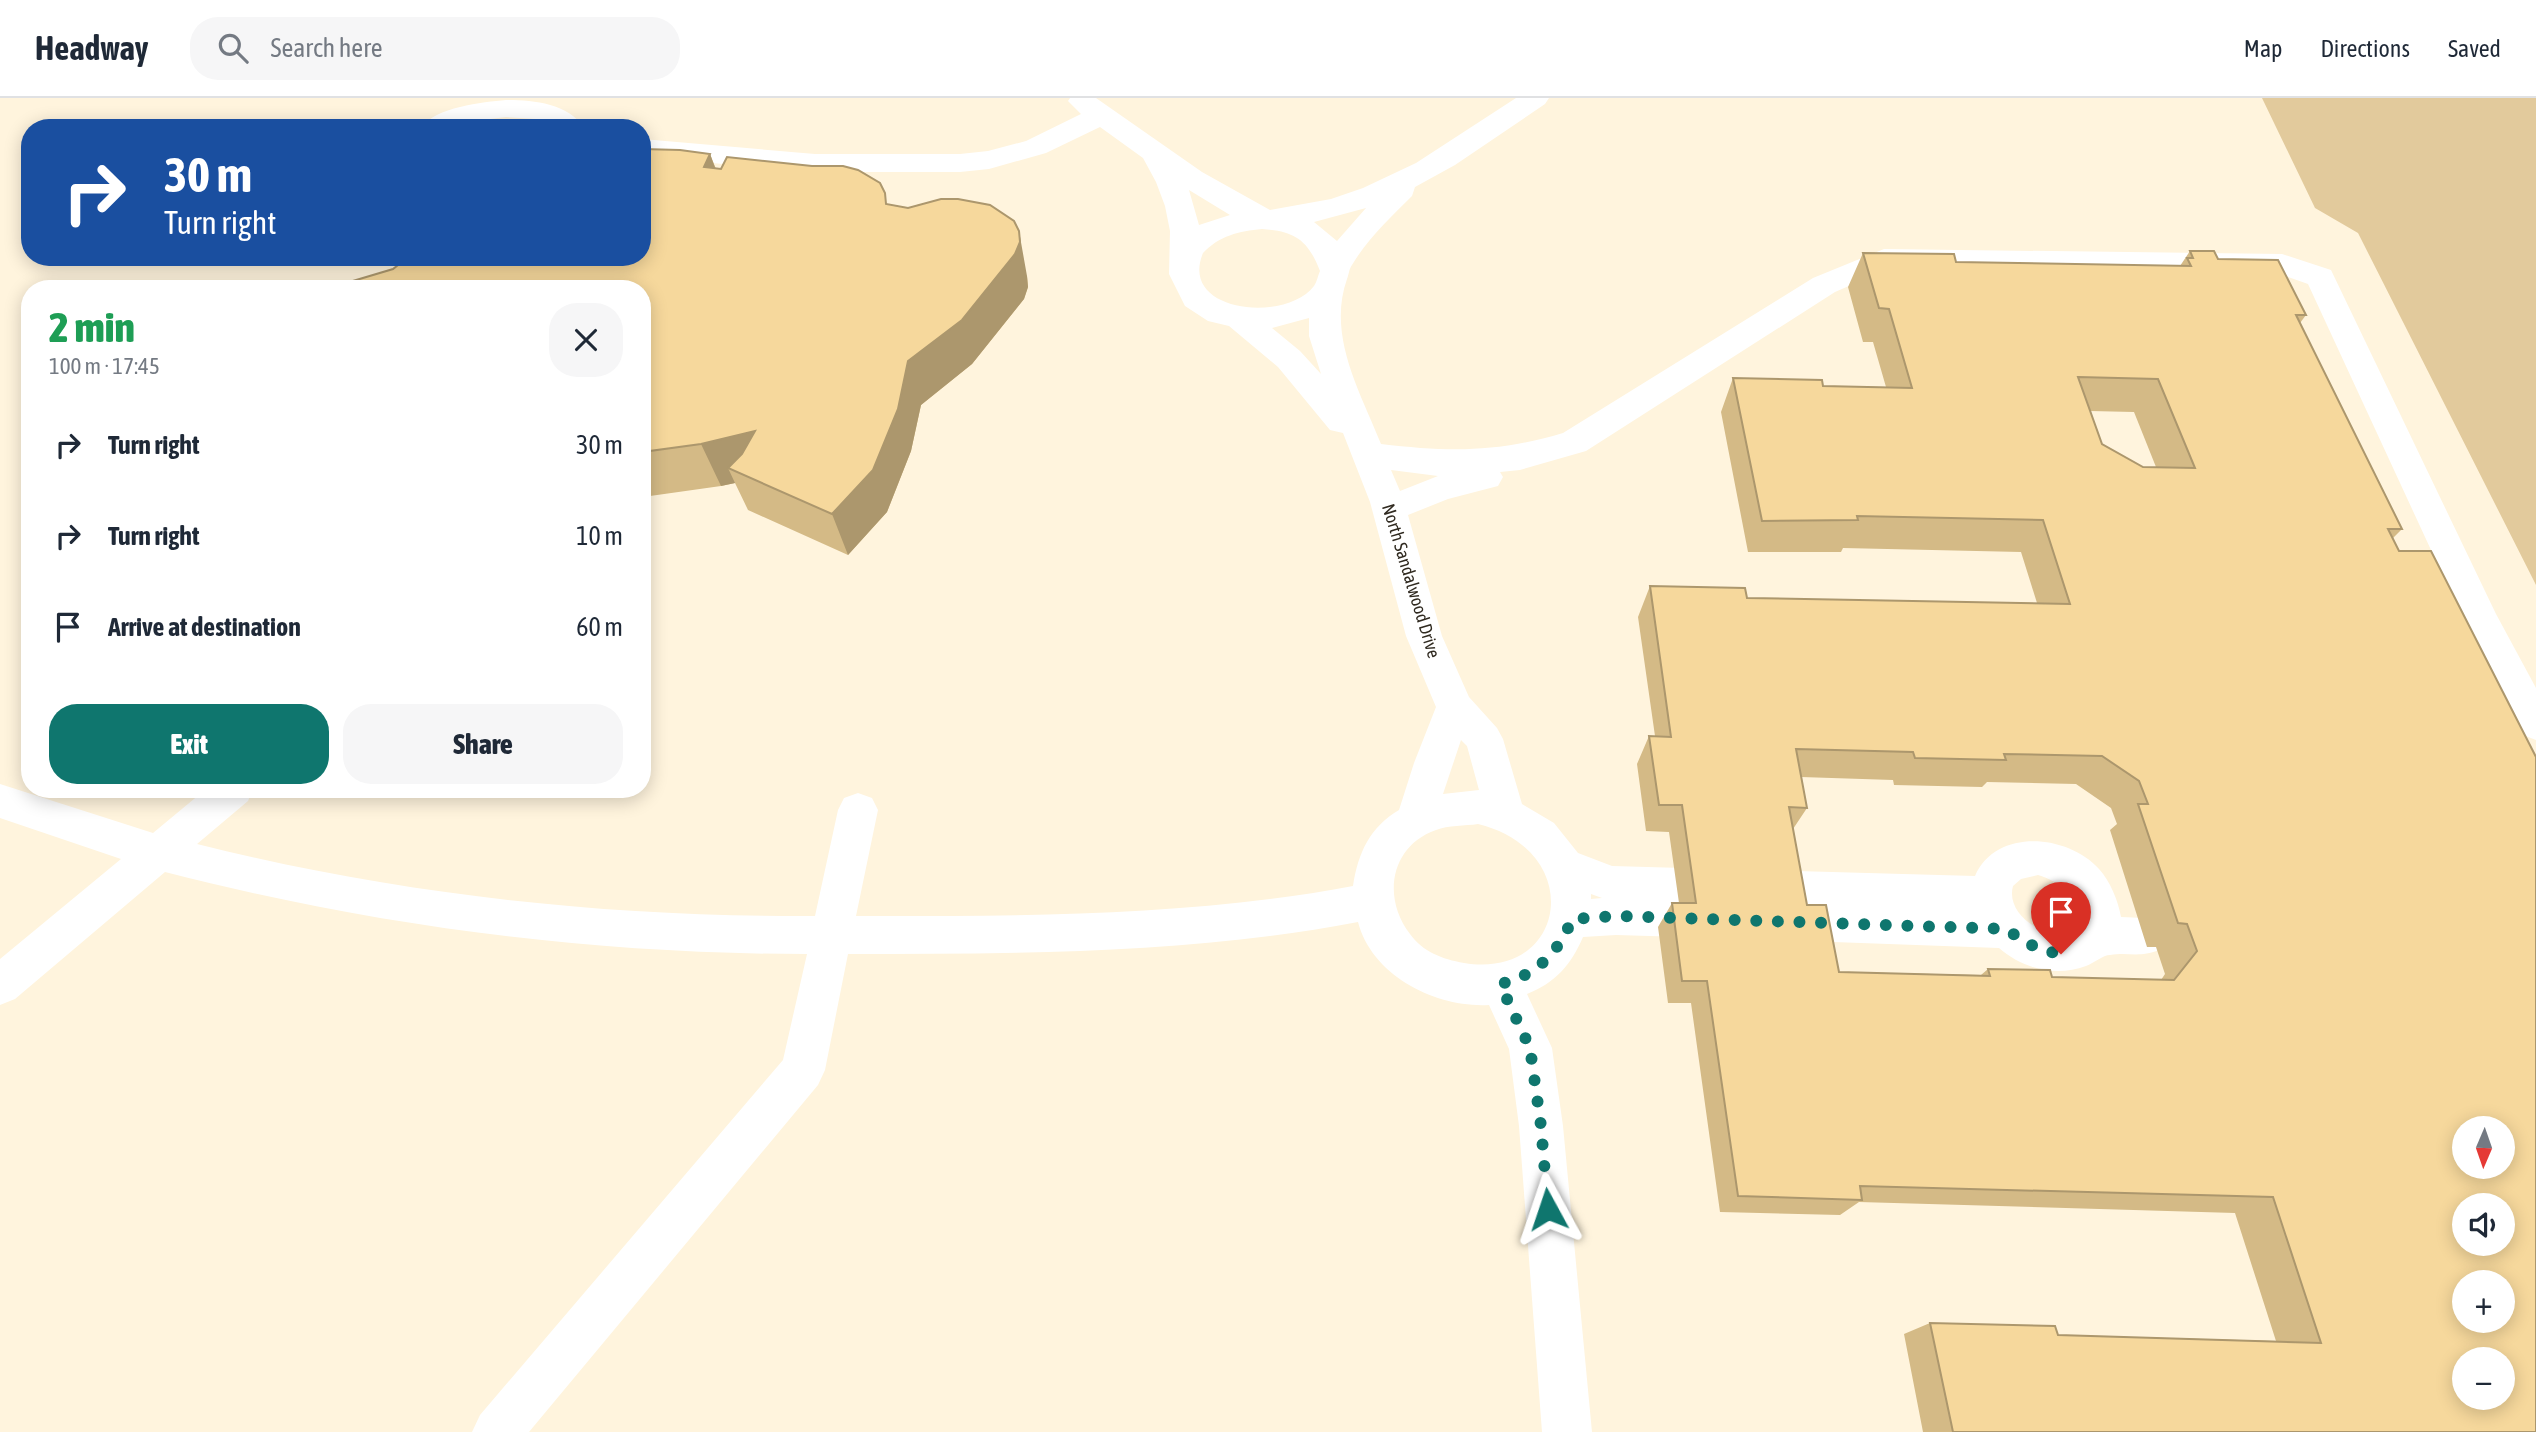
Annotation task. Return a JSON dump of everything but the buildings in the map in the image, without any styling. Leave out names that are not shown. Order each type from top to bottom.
[{"type":"street","points":[[1077,98],[1210,192],[1266,219],[1289,223],[1321,240],[1330,253],[1329,280]]},
{"type":"street","points":[[1186,257],[1194,244],[1215,229],[1242,220],[1266,219],[1353,203],[1419,173],[1535,98]]},
{"type":"street","points":[[448,119],[470,103],[518,102],[537,104],[554,110],[566,119]]},
{"type":"street","points":[[651,149],[815,163],[960,163],[1002,157],[1036,147],[1101,115]]},
{"type":"street","points":[[1142,146],[1172,183],[1183,210],[1186,257],[1184,272],[1189,288],[1200,302],[1218,312],[1240,319],[1265,320],[1289,316],[1310,307],[1362,229],[1419,173]]},
{"type":"street","points":[[1389,509],[1441,488],[1544,464],[1562,455],[1574,442],[1824,285],[1884,258],[2268,264],[2298,267],[2320,277],[2480,617],[2523,699]]},
{"type":"street","name":"North Sandalwood Drive","points":[[1329,280],[1325,337],[1331,360],[1389,509],[1407,566],[1424,636],[1455,707],[1484,739],[1505,813]]},
{"type":"street","name":"North Sandalwood Drive","points":[[1240,319],[1289,359],[1370,455]]},
{"type":"street","points":[[1370,455],[1443,464],[1520,458],[1574,442]]},
{"type":"street","points":[[2475,685],[2523,699]]},
{"type":"street","points":[[1417,817],[1436,755],[1455,707]]},
{"type":"street","points":[[0,985],[223,798]]},
{"type":"street","points":[[0,801],[159,852],[305,887],[416,907],[531,922],[649,932],[940,936],[1111,929],[1293,916],[1371,901]]},
{"type":"street","points":[[1468,806],[1505,813],[1529,826],[1549,844],[1564,866],[1571,889],[1572,919],[1564,940],[1545,963],[1518,979],[1500,984],[1453,985],[1423,973],[1398,953],[1380,928],[1371,901],[1372,873],[1381,850],[1397,831],[1417,817],[1441,808],[1468,806]]},
{"type":"street","points":[[498,1432],[803,1070],[858,810]]},
{"type":"street","points":[[2108,910],[2092,943],[2079,951],[2061,954],[2042,951],[2023,942],[1999,912],[1992,885],[1997,872],[2007,863],[2038,857],[2072,870],[2108,910],[2144,937]]},
{"type":"street","points":[[1564,866],[1612,884],[1999,912]]},
{"type":"street","points":[[1572,919],[1616,916],[1999,912]]},
{"type":"street","points":[[1500,984],[1530,1048],[1541,1126],[1567,1432]]},
{"type":"shaded area","points":[[2262,98],[2536,98],[2536,585],[2358,233],[2315,208]]},
{"type":"route","points":[[1548,1209],[1541,1126],[1530,1048],[1500,984],[1518,979],[1545,963],[1564,940],[1572,919],[1616,916],[2007,929],[2023,942],[2042,951],[2061,954]]}]
